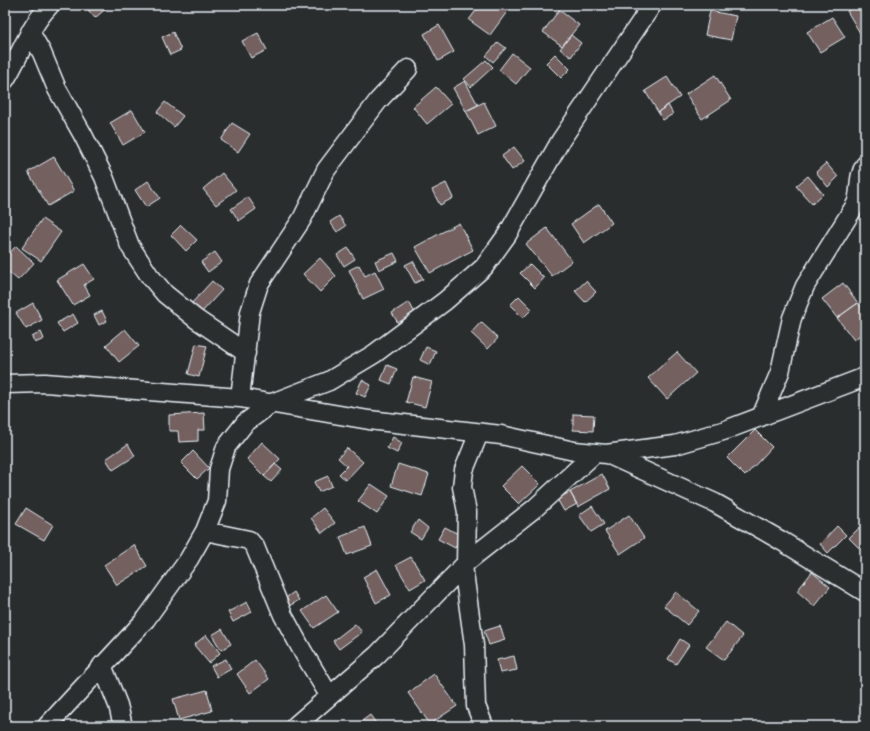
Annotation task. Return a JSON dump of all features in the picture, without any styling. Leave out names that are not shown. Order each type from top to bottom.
[{"type":"street","points":[[5,80],[39,17],[50,5]]},
{"type":"street","points":[[47,726],[146,620],[189,559],[205,531],[217,501],[219,469],[226,448],[245,422],[272,403],[329,381],[374,354],[445,301],[484,267],[507,235],[561,140],[652,5]]},
{"type":"street","points":[[30,32],[42,53],[57,89],[83,135],[104,177],[130,246],[149,275],[165,294],[196,319],[246,354]]},
{"type":"street","points":[[240,398],[250,312],[259,284],[302,219],[326,170],[378,101],[408,69]]},
{"type":"street","points":[[762,417],[780,372],[792,318],[805,286],[856,204],[858,199],[859,180],[865,165]]},
{"type":"street","points":[[5,384],[45,383],[240,398],[368,420],[501,435],[574,450],[600,453],[675,445],[723,431],[865,377]]},
{"type":"street","points":[[479,433],[464,470],[462,487],[467,512],[465,564],[474,645],[476,706],[484,726]]},
{"type":"street","points":[[295,726],[377,655],[465,564],[535,508],[600,453]]},
{"type":"street","points":[[600,453],[715,504],[780,540],[865,592]]},
{"type":"street","points":[[205,531],[249,540],[255,547],[283,615],[329,695]]},
{"type":"street","points":[[102,666],[118,705],[123,726]]},
{"type":"building","points":[[84,5],[110,5],[95,18]]},
{"type":"building","points":[[480,5],[512,5],[490,35],[469,20]]},
{"type":"building","points":[[858,5],[865,5],[865,30],[860,33],[847,11]]},
{"type":"building","points":[[559,10],[579,25],[562,46],[543,32]]},
{"type":"building","points":[[710,11],[736,16],[731,40],[705,35]]},
{"type":"building","points":[[832,17],[845,37],[820,52],[807,32]]},
{"type":"building","points":[[439,25],[454,52],[438,61],[424,34]]},
{"type":"building","points":[[865,30],[865,42],[860,33]]},
{"type":"building","points":[[173,32],[181,50],[170,55],[162,37]]},
{"type":"building","points":[[258,33],[267,50],[251,58],[242,41]]},
{"type":"building","points":[[571,35],[581,43],[571,57],[560,49]]},
{"type":"building","points":[[498,42],[506,48],[493,62],[486,56]]},
{"type":"building","points":[[512,53],[530,67],[516,84],[499,70]]},
{"type":"building","points":[[555,54],[570,69],[561,78],[546,63]]},
{"type":"building","points":[[486,60],[493,67],[471,87],[464,79]]},
{"type":"building","points":[[715,75],[731,100],[702,119],[686,94]]},
{"type":"building","points":[[667,77],[680,97],[658,112],[645,91]]},
{"type":"building","points":[[465,81],[478,105],[466,111],[453,88]]},
{"type":"building","points":[[436,87],[451,104],[427,124],[413,107]]},
{"type":"building","points":[[165,102],[183,116],[174,127],[157,112]]},
{"type":"building","points":[[484,102],[496,126],[478,135],[466,111]]},
{"type":"building","points":[[668,105],[673,114],[663,120],[658,112]]},
{"type":"building","points":[[132,110],[145,132],[123,145],[110,123]]},
{"type":"building","points":[[232,123],[250,134],[238,152],[221,140]]},
{"type":"building","points":[[514,147],[525,161],[512,170],[502,156]]},
{"type":"building","points":[[54,157],[74,191],[48,206],[28,172]]},
{"type":"building","points":[[826,163],[838,177],[828,187],[816,172]]},
{"type":"building","points":[[222,173],[236,190],[216,205],[203,189]]},
{"type":"building","points":[[808,176],[823,194],[812,204],[796,186]]},
{"type":"building","points":[[148,181],[160,198],[146,207],[135,190]]},
{"type":"building","points":[[446,183],[453,198],[440,205],[432,190]]},
{"type":"building","points":[[248,197],[256,209],[239,221],[231,209]]},
{"type":"building","points":[[599,204],[612,223],[584,243],[571,224]]},
{"type":"building","points":[[339,216],[346,226],[337,232],[330,222]]},
{"type":"building","points":[[42,219],[61,232],[41,261],[22,248]]},
{"type":"building","points":[[459,223],[473,250],[430,273],[415,247]]},
{"type":"building","points":[[181,225],[197,240],[186,251],[171,235]]},
{"type":"building","points":[[547,228],[572,261],[552,276],[526,244]]},
{"type":"building","points":[[16,246],[34,263],[18,280],[5,269],[5,258]]},
{"type":"building","points":[[348,248],[355,259],[344,266],[337,255]]},
{"type":"building","points":[[215,252],[222,262],[208,272],[201,262]]},
{"type":"building","points":[[394,253],[398,261],[379,270],[375,261]]},
{"type":"building","points":[[320,258],[336,276],[320,292],[303,274]]},
{"type":"building","points":[[413,261],[423,279],[415,283],[405,265]]},
{"type":"building","points":[[84,264],[94,279],[84,285],[90,295],[73,305],[57,280]]},
{"type":"building","points":[[530,264],[544,278],[535,288],[520,273]]},
{"type":"building","points":[[359,265],[365,276],[375,271],[384,289],[363,299],[349,270]]},
{"type":"building","points":[[212,281],[222,290],[201,313],[191,304]]},
{"type":"building","points":[[586,281],[596,292],[585,302],[575,291]]},
{"type":"building","points":[[843,283],[858,303],[837,318],[822,299]]},
{"type":"building","points":[[519,296],[532,309],[523,318],[510,305]]},
{"type":"building","points":[[409,302],[415,313],[398,323],[392,313]]},
{"type":"building","points":[[33,303],[42,320],[26,329],[16,313]]},
{"type":"building","points":[[858,303],[865,312],[865,331],[854,340],[837,318]]},
{"type":"building","points":[[102,311],[107,321],[99,325],[94,315]]},
{"type":"building","points":[[73,314],[78,323],[63,332],[57,323]]},
{"type":"building","points":[[481,322],[498,338],[488,349],[471,333]]},
{"type":"building","points":[[125,329],[139,346],[119,362],[106,345]]},
{"type":"building","points":[[41,332],[44,339],[35,343],[32,337]]},
{"type":"building","points":[[196,344],[207,346],[199,377],[188,374]]},
{"type":"building","points":[[426,347],[436,351],[430,365],[420,360]]},
{"type":"building","points":[[677,352],[696,373],[667,399],[648,378]]},
{"type":"building","points":[[387,365],[397,369],[391,384],[381,380]]},
{"type":"building","points":[[413,377],[432,382],[425,407],[406,402]]},
{"type":"building","points":[[362,380],[371,385],[365,397],[356,393]]},
{"type":"building","points":[[204,413],[205,430],[198,430],[198,441],[179,442],[178,431],[169,431],[169,415]]},
{"type":"building","points":[[573,414],[594,415],[593,431],[573,430]]},
{"type":"building","points":[[755,430],[772,447],[745,476],[727,458]]},
{"type":"building","points":[[393,437],[402,443],[397,453],[387,448]]},
{"type":"building","points":[[262,442],[280,459],[264,476],[247,459]]},
{"type":"building","points":[[128,444],[135,456],[113,470],[106,459]]},
{"type":"building","points":[[347,448],[363,462],[346,480],[339,474],[347,466],[338,458]]},
{"type":"building","points":[[193,451],[209,468],[197,479],[181,463]]},
{"type":"building","points":[[275,464],[282,470],[271,482],[264,476]]},
{"type":"building","points":[[398,464],[429,474],[422,496],[391,486]]},
{"type":"building","points":[[522,466],[540,484],[519,504],[501,486]]},
{"type":"building","points":[[602,474],[610,489],[578,507],[570,492]]},
{"type":"building","points":[[328,476],[332,486],[319,492],[314,482]]},
{"type":"building","points":[[371,484],[389,496],[377,514],[358,501]]},
{"type":"building","points":[[570,492],[577,504],[564,511],[557,499]]},
{"type":"building","points":[[592,506],[604,524],[591,532],[579,515]]},
{"type":"building","points":[[26,508],[53,525],[44,540],[16,524]]},
{"type":"building","points":[[323,508],[335,523],[322,533],[311,518]]},
{"type":"building","points":[[629,515],[644,538],[620,554],[605,531]]},
{"type":"building","points":[[418,520],[428,528],[421,539],[410,532]]},
{"type":"building","points":[[837,526],[846,535],[828,553],[820,544]]},
{"type":"building","points":[[861,526],[865,530],[865,542],[859,548],[849,538]]},
{"type":"building","points":[[365,527],[372,546],[347,555],[340,537]]},
{"type":"building","points":[[445,527],[462,536],[455,548],[438,539]]},
{"type":"building","points":[[134,545],[147,566],[117,585],[104,565]]},
{"type":"building","points":[[411,557],[425,580],[410,589],[396,565]]},
{"type":"building","points":[[377,569],[391,595],[376,603],[363,577]]},
{"type":"building","points":[[812,572],[830,587],[814,606],[797,591]]},
{"type":"building","points":[[294,592],[299,600],[288,607],[283,600]]},
{"type":"building","points":[[676,592],[699,611],[687,625],[664,606]]},
{"type":"building","points":[[326,595],[338,612],[314,628],[302,611]]},
{"type":"building","points":[[247,602],[252,612],[233,622],[228,612]]},
{"type":"building","points":[[726,622],[743,636],[724,660],[706,647]]},
{"type":"building","points":[[355,624],[362,632],[339,649],[333,641]]},
{"type":"building","points":[[500,626],[505,640],[489,645],[484,631]]},
{"type":"building","points":[[222,629],[231,644],[221,650],[212,635]]},
{"type":"building","points":[[206,635],[220,653],[209,663],[194,645]]},
{"type":"building","points":[[680,639],[689,645],[676,664],[668,659]]},
{"type":"building","points":[[514,656],[517,670],[500,673],[497,660]]},
{"type":"building","points":[[226,659],[231,669],[217,677],[211,666]]},
{"type":"building","points":[[255,660],[269,679],[250,693],[237,674]]},
{"type":"building","points":[[434,674],[457,706],[430,724],[408,693]]},
{"type":"building","points":[[207,690],[212,711],[179,720],[173,699]]},
{"type":"building","points":[[370,715],[378,726],[360,726],[358,724]]}]
